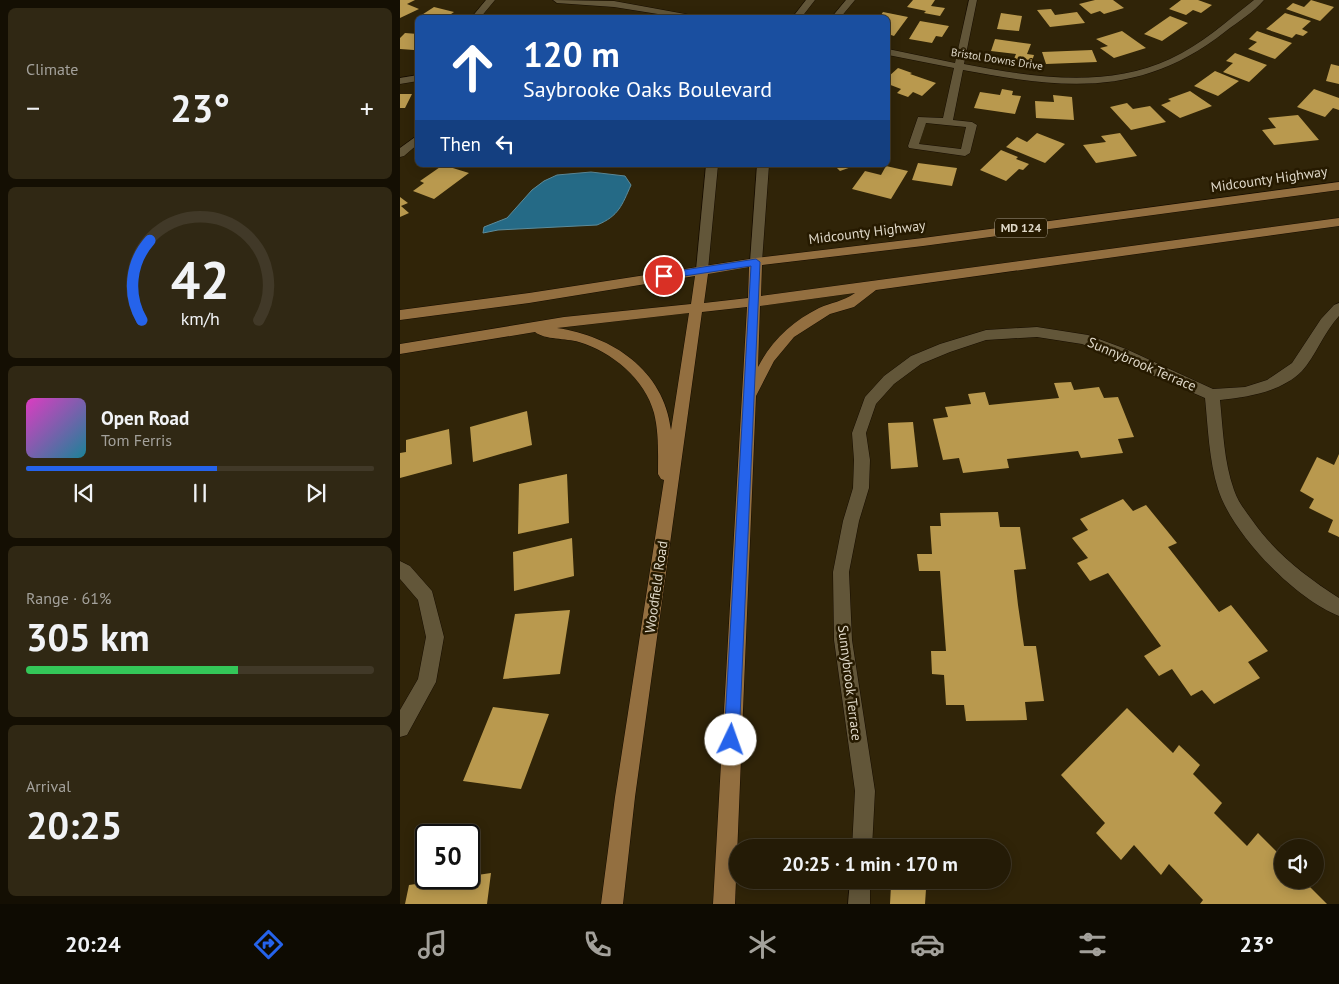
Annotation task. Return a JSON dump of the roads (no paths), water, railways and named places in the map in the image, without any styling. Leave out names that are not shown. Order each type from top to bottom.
[{"type":"main road","name":"Midcounty Highway","points":[[400,315],[529,298],[756,262],[923,242],[1339,186]]},
{"type":"main road","points":[[400,349],[564,322],[754,302],[1339,222]]},
{"type":"main road","points":[[724,904],[756,262]]},
{"type":"main road","name":"Woodfield Road","points":[[612,904],[626,787],[702,270]]},
{"type":"main road","points":[[749,398],[769,358],[790,334],[825,311],[849,304],[874,285]]},
{"type":"main road","points":[[530,328],[582,338],[609,351],[636,369],[651,388],[661,413],[669,501]]},
{"type":"street","points":[[478,15],[491,0]]},
{"type":"street","points":[[557,0],[615,2],[686,15]]},
{"type":"street","points":[[798,15],[811,0]]},
{"type":"street","points":[[838,15],[850,0]]},
{"type":"street","points":[[947,122],[973,0]]},
{"type":"street","name":"Bristol Downs Drive","points":[[890,52],[1028,78],[1052,80],[1101,79],[1134,75],[1173,62],[1192,51],[1260,0]]},
{"type":"street","points":[[400,81],[415,78]]},
{"type":"street","points":[[922,119],[947,122],[972,125],[965,153],[913,146],[922,119]]},
{"type":"street","points":[[400,154],[415,141]]},
{"type":"street","points":[[702,270],[712,167]]},
{"type":"street","points":[[756,262],[763,167]]},
{"type":"street","name":"Sunnybrook Terrace","points":[[862,839],[865,791],[843,640],[841,572],[851,521],[861,488],[862,460],[859,433],[870,401],[889,380],[916,360],[945,348],[986,335],[1037,332],[1083,339],[1121,353],[1152,369],[1212,395],[1245,392],[1272,384],[1297,367],[1326,322],[1339,308]]},
{"type":"street","points":[[1212,395],[1218,449],[1231,503],[1258,543],[1277,564],[1339,608]]},
{"type":"street","points":[[400,569],[404,571],[426,597],[436,637],[427,682],[400,728]]},
{"type":"street","points":[[859,904],[860,889]]},
{"type":"water","points":[[591,172],[625,176],[631,185],[619,209],[604,222],[597,225],[498,230],[483,233],[484,227],[507,218],[532,190],[544,181],[557,175]]}]
